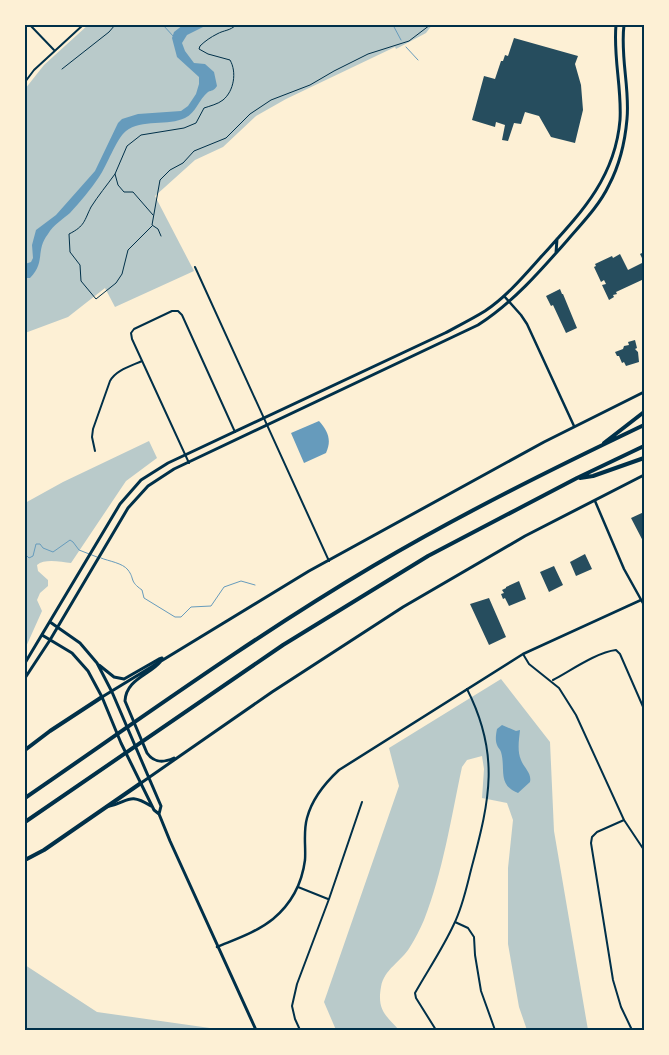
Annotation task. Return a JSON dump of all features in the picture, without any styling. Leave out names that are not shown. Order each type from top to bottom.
[{"type":"highway","points":[[598,447],[644,412]]},
{"type":"highway","points":[[25,798],[290,618],[374,565],[474,509],[644,425]]},
{"type":"highway","points":[[25,822],[283,645],[428,556],[644,446]]},
{"type":"highway","points":[[578,478],[593,476],[644,458]]},
{"type":"highway","points":[[25,750],[102,697]]},
{"type":"highway","points":[[25,860],[44,850],[142,783]]},
{"type":"main road","points":[[25,663],[121,503],[141,480],[150,473],[185,455],[444,333],[486,311],[504,296],[557,239],[582,212],[594,195],[605,176],[612,158],[620,120],[619,82],[615,52],[616,25]]},
{"type":"main road","points":[[25,678],[58,627],[128,508],[158,478],[478,325],[509,302],[556,255],[591,214],[610,184],[619,161],[626,134],[628,108],[623,50],[624,25]]},
{"type":"main road","points":[[556,255],[557,239]]},
{"type":"main road","points":[[444,333],[446,341]]},
{"type":"main road","points":[[102,697],[163,658],[329,561],[574,426],[644,392]]},
{"type":"main road","points":[[142,783],[185,752],[403,607],[525,536],[644,475]]},
{"type":"main road","points":[[121,503],[128,508]]},
{"type":"main road","points":[[50,622],[80,643],[97,663],[114,677],[124,679],[163,658]]},
{"type":"main road","points":[[42,635],[78,659],[88,671],[102,697],[152,806],[159,814],[217,947],[256,1030]]},
{"type":"main road","points":[[163,658],[159,664],[129,687],[125,701],[151,759],[157,762],[164,762],[185,752]]},
{"type":"main road","points":[[97,663],[112,692],[161,806],[159,814]]},
{"type":"main road","points":[[106,808],[133,798],[152,806]]},
{"type":"street","points":[[30,25],[54,50]]},
{"type":"street","points":[[25,82],[54,50],[83,25]]},
{"type":"street","points":[[195,267],[329,561]]},
{"type":"street","points":[[504,296],[527,324],[574,426]]},
{"type":"street","points":[[189,462],[132,340],[131,333],[134,329],[172,310],[178,310],[182,315],[235,432]]},
{"type":"street","points":[[95,451],[92,437],[93,428],[110,381],[117,373],[142,361]]},
{"type":"street","points":[[595,499],[624,569],[644,604]]},
{"type":"street","points":[[217,947],[272,920],[291,900],[298,887],[305,858],[304,844],[307,818],[316,798],[330,778],[339,770],[523,654],[641,600]]},
{"type":"street","points":[[552,680],[592,659],[616,650],[620,654],[644,709]]},
{"type":"street","points":[[523,654],[529,664],[552,680],[559,688],[576,715],[624,820],[644,850]]},
{"type":"street","points":[[436,1030],[416,998],[415,993],[439,954],[455,922],[476,851],[489,785],[490,766],[487,745],[478,712],[468,689]]},
{"type":"street","points":[[300,1030],[292,1006],[294,995],[362,802]]},
{"type":"street","points":[[624,820],[597,832],[592,837],[591,844],[613,980],[621,1007],[632,1030]]},
{"type":"street","points":[[298,887],[329,899]]},
{"type":"street","points":[[455,922],[468,928],[474,937],[481,991],[495,1030]]},
{"type":"path","points":[[62,68],[77,58],[115,25]]},
{"type":"path","points":[[236,25],[231,30],[207,40],[199,49],[208,54],[230,60],[234,66],[232,88],[224,100],[204,108],[199,120],[189,127],[141,136],[127,146],[115,174],[91,208],[86,221],[79,229],[69,234],[70,252],[80,265],[81,281],[96,298],[116,283],[122,274],[128,250],[153,226],[160,180],[170,170],[183,163],[194,151],[226,138],[250,114],[271,100],[310,85],[368,54],[409,41],[430,25]]},
{"type":"path","points":[[115,174],[120,189],[124,192],[133,192],[148,212],[154,215]]},
{"type":"path","points":[[153,226],[158,229],[161,236]]},
{"type":"shaded area","points":[[88,25],[432,25],[426,33],[396,49],[395,47],[286,99],[256,116],[223,147],[195,160],[155,196],[194,271],[115,307],[105,288],[68,317],[25,333],[25,89],[44,65]]},
{"type":"shaded area","points":[[149,441],[157,458],[126,481],[71,563],[49,561],[37,565],[38,571],[48,580],[48,586],[40,593],[37,600],[42,611],[25,649],[25,503],[63,482]]},
{"type":"shaded area","points":[[501,679],[550,742],[554,831],[588,1030],[527,1030],[519,1007],[508,944],[508,868],[513,820],[507,803],[482,798],[484,769],[482,756],[467,760],[462,767],[431,902],[410,947],[389,970],[381,987],[380,1001],[383,1011],[399,1030],[336,1030],[324,1002],[399,786],[389,748]]},
{"type":"shaded area","points":[[25,965],[97,1012],[224,1030],[25,1030]]},
{"type":"water","points":[[183,25],[207,25],[187,35],[182,43],[185,51],[194,63],[205,64],[214,72],[217,86],[205,95],[189,116],[171,122],[139,125],[132,127],[122,135],[102,172],[92,186],[70,213],[50,231],[42,246],[38,267],[30,278],[25,278],[25,264],[31,262],[33,258],[32,245],[36,230],[56,215],[95,171],[118,123],[122,119],[138,114],[181,111],[188,106],[196,94],[199,77],[177,57],[172,38],[174,32]]},
{"type":"water","points":[[319,421],[325,428],[328,436],[328,448],[326,453],[304,463],[291,433]]},
{"type":"water","points":[[502,725],[516,731],[520,730],[519,753],[522,763],[529,773],[530,782],[518,793],[511,790],[505,781],[501,752],[496,739],[497,729]]},
{"type":"building","points":[[514,38],[578,56],[575,64],[581,85],[583,110],[575,143],[551,137],[539,116],[525,112],[521,124],[514,123],[508,141],[502,140],[505,125],[496,122],[495,127],[472,120],[484,76],[495,79],[501,61],[503,61],[505,55],[508,56]]},
{"type":"building","points":[[644,252],[644,262],[640,254]]},
{"type":"building","points":[[620,254],[628,270],[644,262],[644,279],[616,292],[617,294],[613,295],[614,297],[609,300],[602,285],[606,284],[604,280],[601,282],[594,267],[596,266],[595,264]]},
{"type":"building","points":[[560,289],[577,328],[566,333],[553,305],[551,306],[546,296]]},
{"type":"building","points":[[635,340],[637,348],[635,349],[638,352],[639,362],[626,366],[615,352],[629,345],[628,342]]},
{"type":"building","points":[[644,512],[644,543],[631,518]]},
{"type":"building","points":[[585,554],[592,569],[576,576],[570,562]]},
{"type":"building","points":[[554,566],[563,585],[549,592],[540,572]]},
{"type":"building","points":[[519,581],[526,599],[509,606],[505,598],[503,599],[501,594],[504,593],[502,590]]},
{"type":"building","points":[[489,598],[506,637],[489,645],[470,604]]},
{"type":"waterway","points":[[163,25],[174,37]]},
{"type":"waterway","points":[[393,25],[401,40]]},
{"type":"waterway","points":[[406,47],[418,60]]},
{"type":"waterway","points":[[25,554],[29,558],[33,556],[36,544],[40,544],[43,548],[53,552],[70,540],[79,550],[97,557]]},
{"type":"waterway","points":[[101,558],[126,568],[135,584],[142,590],[144,598],[175,617],[181,617],[191,607],[211,606],[224,587],[241,581],[255,585]]}]
